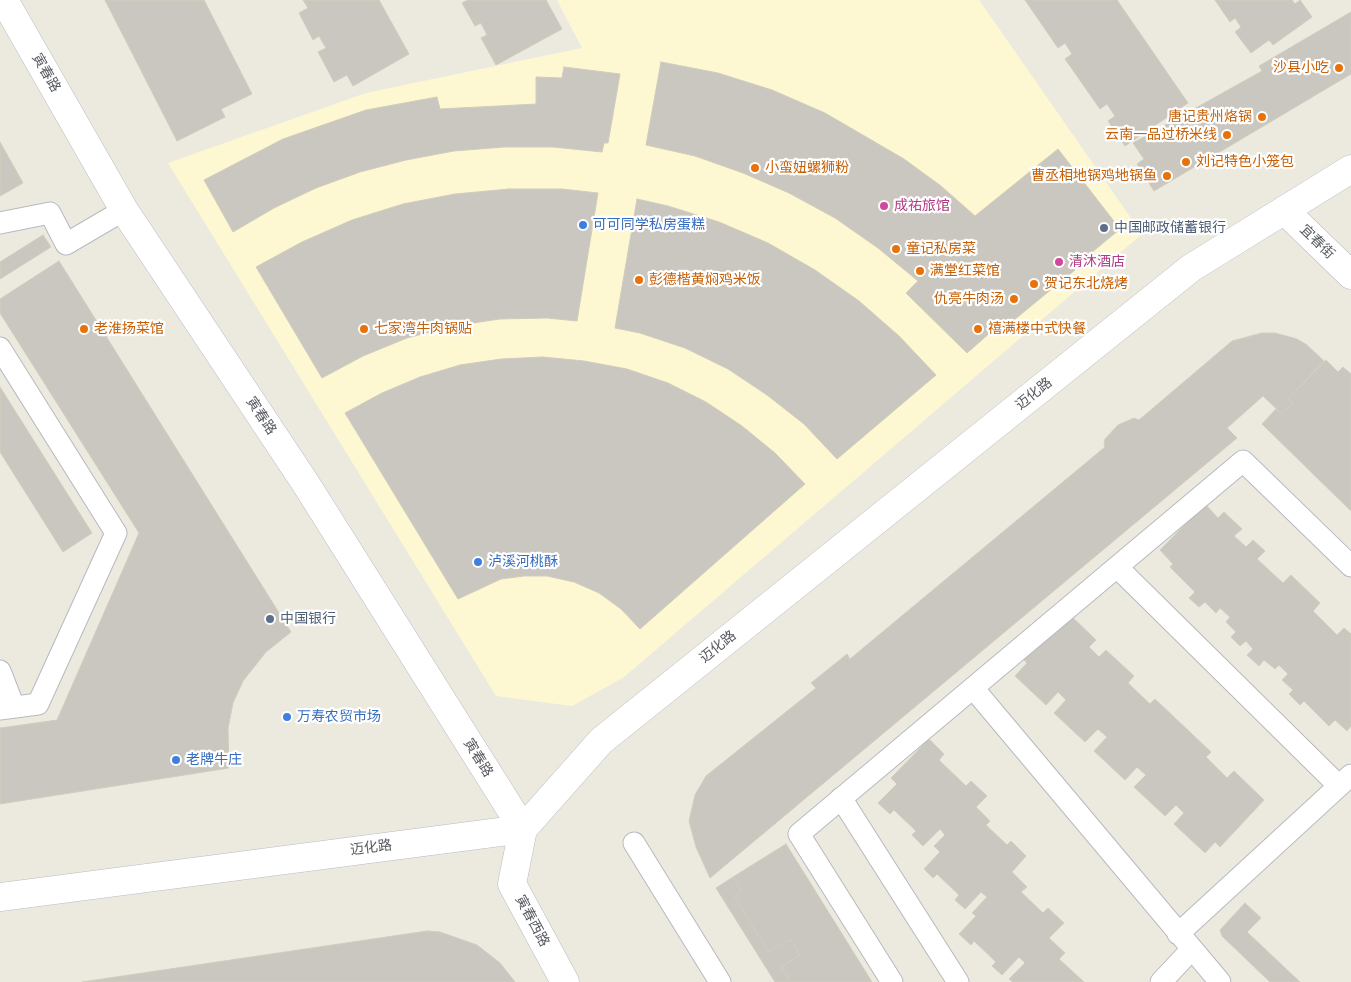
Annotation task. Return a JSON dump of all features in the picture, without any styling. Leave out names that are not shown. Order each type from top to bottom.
[{"type":"street","name":"寅春路","points":[[4,0],[124,210],[306,484],[522,829]]},
{"type":"street","name":"迈化路","points":[[0,897],[522,829],[601,741],[1191,268],[1351,169]]},
{"type":"street","name":"宜春街","points":[[1284,210],[1351,275]]},
{"type":"street","name":"寅春西路","points":[[522,829],[512,884],[565,982]]},
{"type":"lane","points":[[0,223],[50,214],[66,244],[124,210]]},
{"type":"lane","points":[[0,348],[116,533],[38,704],[7,708],[0,671]]},
{"type":"lane","points":[[892,982],[799,834],[1244,460],[1351,566]]},
{"type":"lane","points":[[1117,567],[1345,780],[1185,942],[1161,982]]},
{"type":"lane","points":[[974,688],[1220,982]]},
{"type":"lane","points":[[841,798],[958,982]]},
{"type":"lane","points":[[634,844],[720,982]]},
{"type":"shaded area","points":[[557,0],[979,0],[1142,234],[624,677],[572,706],[496,696],[168,163],[366,93],[582,48]]},
{"type":"building","points":[[105,0],[204,0],[252,94],[221,109],[225,117],[177,141]]},
{"type":"building","points":[[303,0],[379,0],[409,54],[353,86],[347,75],[334,82],[318,52],[326,48],[319,36],[313,40],[299,13],[308,8]]},
{"type":"building","points":[[468,0],[546,0],[562,29],[496,65],[481,38],[487,35],[481,23],[475,26],[462,3]]},
{"type":"building","points":[[1025,0],[1117,0],[1188,103],[1125,146],[1108,121],[1115,116],[1107,104],[1100,109],[1065,59],[1072,54],[1065,43],[1058,48]]},
{"type":"building","points":[[1215,0],[1292,0],[1295,4],[1300,0],[1312,17],[1273,45],[1269,40],[1251,53],[1235,32],[1241,27],[1235,18],[1230,22]]},
{"type":"building","points":[[1351,12],[1351,74],[1154,191],[1137,164],[1144,159],[1133,143],[1262,71],[1259,66]]},
{"type":"building","points":[[661,62],[718,73],[772,90],[825,113],[904,159],[941,186],[975,216],[1058,149],[1120,229],[1073,268],[1075,270],[1003,329],[999,325],[967,353],[906,293],[918,281],[878,248],[835,218],[789,193],[743,173],[695,156],[646,145]]},
{"type":"building","points":[[564,67],[620,74],[608,143],[604,143],[602,152],[553,147],[504,147],[454,151],[406,160],[360,172],[316,188],[274,208],[233,232],[204,180],[283,139],[366,110],[437,97],[440,109],[536,104],[536,77],[562,78]]},
{"type":"building","points":[[0,142],[23,183],[0,196]]},
{"type":"building","points":[[509,189],[562,189],[598,193],[577,321],[547,318],[500,319],[453,326],[407,338],[363,356],[322,378],[256,267],[302,242],[352,220],[403,204],[455,194]]},
{"type":"building","points":[[637,199],[668,206],[719,222],[768,243],[815,270],[859,301],[899,336],[936,375],[837,459],[804,424],[767,395],[728,369],[685,348],[640,333],[615,328]]},
{"type":"building","points":[[43,235],[51,247],[0,279],[0,262]]},
{"type":"building","points":[[59,261],[291,632],[266,652],[243,681],[233,703],[228,728],[229,768],[0,804],[0,728],[57,720],[139,533],[0,313],[0,299]]},
{"type":"building","points":[[1262,333],[1275,333],[1297,339],[1307,345],[1324,361],[1288,399],[1293,403],[1282,414],[1263,396],[1227,428],[1237,438],[710,878],[696,847],[689,821],[695,795],[706,776],[816,688],[811,683],[847,654],[850,659],[1105,447],[1105,439],[1118,425],[1134,418],[1139,420],[1232,341]]},
{"type":"building","points":[[543,357],[584,361],[627,369],[668,383],[706,402],[742,426],[775,453],[805,484],[640,629],[621,609],[599,593],[574,582],[547,576],[501,579],[458,599],[345,413],[382,393],[420,377],[460,365],[501,359]]},
{"type":"building","points":[[1326,360],[1338,372],[1343,367],[1351,374],[1351,511],[1262,424],[1276,409],[1282,414],[1293,403],[1288,399]]},
{"type":"building","points":[[0,387],[92,533],[63,552],[0,452]]},
{"type":"building","points":[[1205,504],[1218,518],[1224,512],[1242,529],[1234,536],[1246,547],[1253,540],[1265,551],[1257,559],[1283,583],[1291,575],[1320,603],[1313,611],[1337,635],[1344,628],[1351,634],[1351,726],[1347,731],[1335,720],[1329,726],[1304,701],[1300,705],[1289,694],[1293,690],[1282,680],[1288,674],[1279,665],[1275,669],[1264,660],[1259,666],[1247,655],[1253,649],[1246,641],[1240,646],[1231,637],[1236,632],[1226,622],[1230,617],[1220,608],[1216,613],[1205,602],[1199,607],[1189,598],[1195,592],[1170,567],[1173,564],[1160,550]]},
{"type":"building","points":[[1068,613],[1096,640],[1089,647],[1099,657],[1106,650],[1134,676],[1128,683],[1150,704],[1155,699],[1211,752],[1206,757],[1227,778],[1234,771],[1264,800],[1220,847],[1215,842],[1205,853],[1174,824],[1184,813],[1176,805],[1165,816],[1134,787],[1146,775],[1137,767],[1125,780],[1094,751],[1107,737],[1098,729],[1085,742],[1054,713],[1066,700],[1058,692],[1046,705],[1015,676],[1027,663],[1023,659]]},
{"type":"building","points":[[929,739],[944,754],[939,760],[966,786],[971,781],[987,796],[976,807],[990,821],[986,825],[1007,845],[1011,841],[1026,856],[1012,872],[1027,887],[1021,892],[1043,913],[1048,908],[1064,923],[1049,938],[1065,953],[1059,959],[1084,982],[1013,982],[1009,979],[1025,963],[1019,957],[1002,975],[992,966],[996,962],[974,941],[971,945],[959,934],[976,916],[972,913],[987,897],[981,892],[965,909],[955,900],[959,895],[937,874],[933,878],[924,869],[940,852],[934,846],[945,835],[940,829],[923,846],[912,835],[916,831],[894,810],[890,814],[878,803],[897,784],[891,778]]},
{"type":"building","points":[[786,844],[872,982],[791,982],[781,967],[800,955],[790,939],[769,952],[734,896],[742,892],[733,877]]},
{"type":"building","points":[[733,877],[742,892],[734,896],[769,952],[790,939],[800,955],[781,967],[791,982],[775,982],[716,888]]},
{"type":"building","points":[[1245,903],[1261,918],[1247,932],[1300,982],[1270,982],[1222,936],[1220,930]]},
{"type":"building","points":[[427,931],[440,932],[477,945],[500,963],[515,982],[82,982]]},
{"type":"place","name":"沙县小吃","points":[[1339,68]]},
{"type":"place","name":"唐记贵州烙锅","points":[[1262,117]]},
{"type":"place","name":"云南一品过桥米线","points":[[1227,135]]},
{"type":"place","name":"刘记特色小笼包","points":[[1186,162]]},
{"type":"place","name":"小蛮妞螺狮粉","points":[[755,168]]},
{"type":"place","name":"曹丞相地锅鸡地锅鱼","points":[[1167,176]]},
{"type":"place","name":"成祐旅馆","points":[[884,206]]},
{"type":"place","name":"可可同学私房蛋糕","points":[[583,225]]},
{"type":"place","name":"中国邮政储蓄银行","points":[[1104,228]]},
{"type":"place","name":"童记私房菜","points":[[896,249]]},
{"type":"place","name":"清沐酒店","points":[[1059,262]]},
{"type":"place","name":"满堂红菜馆","points":[[920,271]]},
{"type":"place","name":"彭德楷黄焖鸡米饭","points":[[639,280]]},
{"type":"place","name":"贺记东北烧烤","points":[[1034,284]]},
{"type":"place","name":"仇亮牛肉汤","points":[[1014,299]]},
{"type":"place","name":"老淮扬菜馆","points":[[84,329]]},
{"type":"place","name":"七家湾牛肉锅贴","points":[[364,329]]},
{"type":"place","name":"禧满楼中式快餐","points":[[978,329]]},
{"type":"place","name":"泸溪河桃酥","points":[[478,562]]},
{"type":"place","name":"中国银行","points":[[270,619]]},
{"type":"place","name":"万寿农贸市场","points":[[287,717]]},
{"type":"place","name":"老牌牛庄","points":[[176,760]]}]
